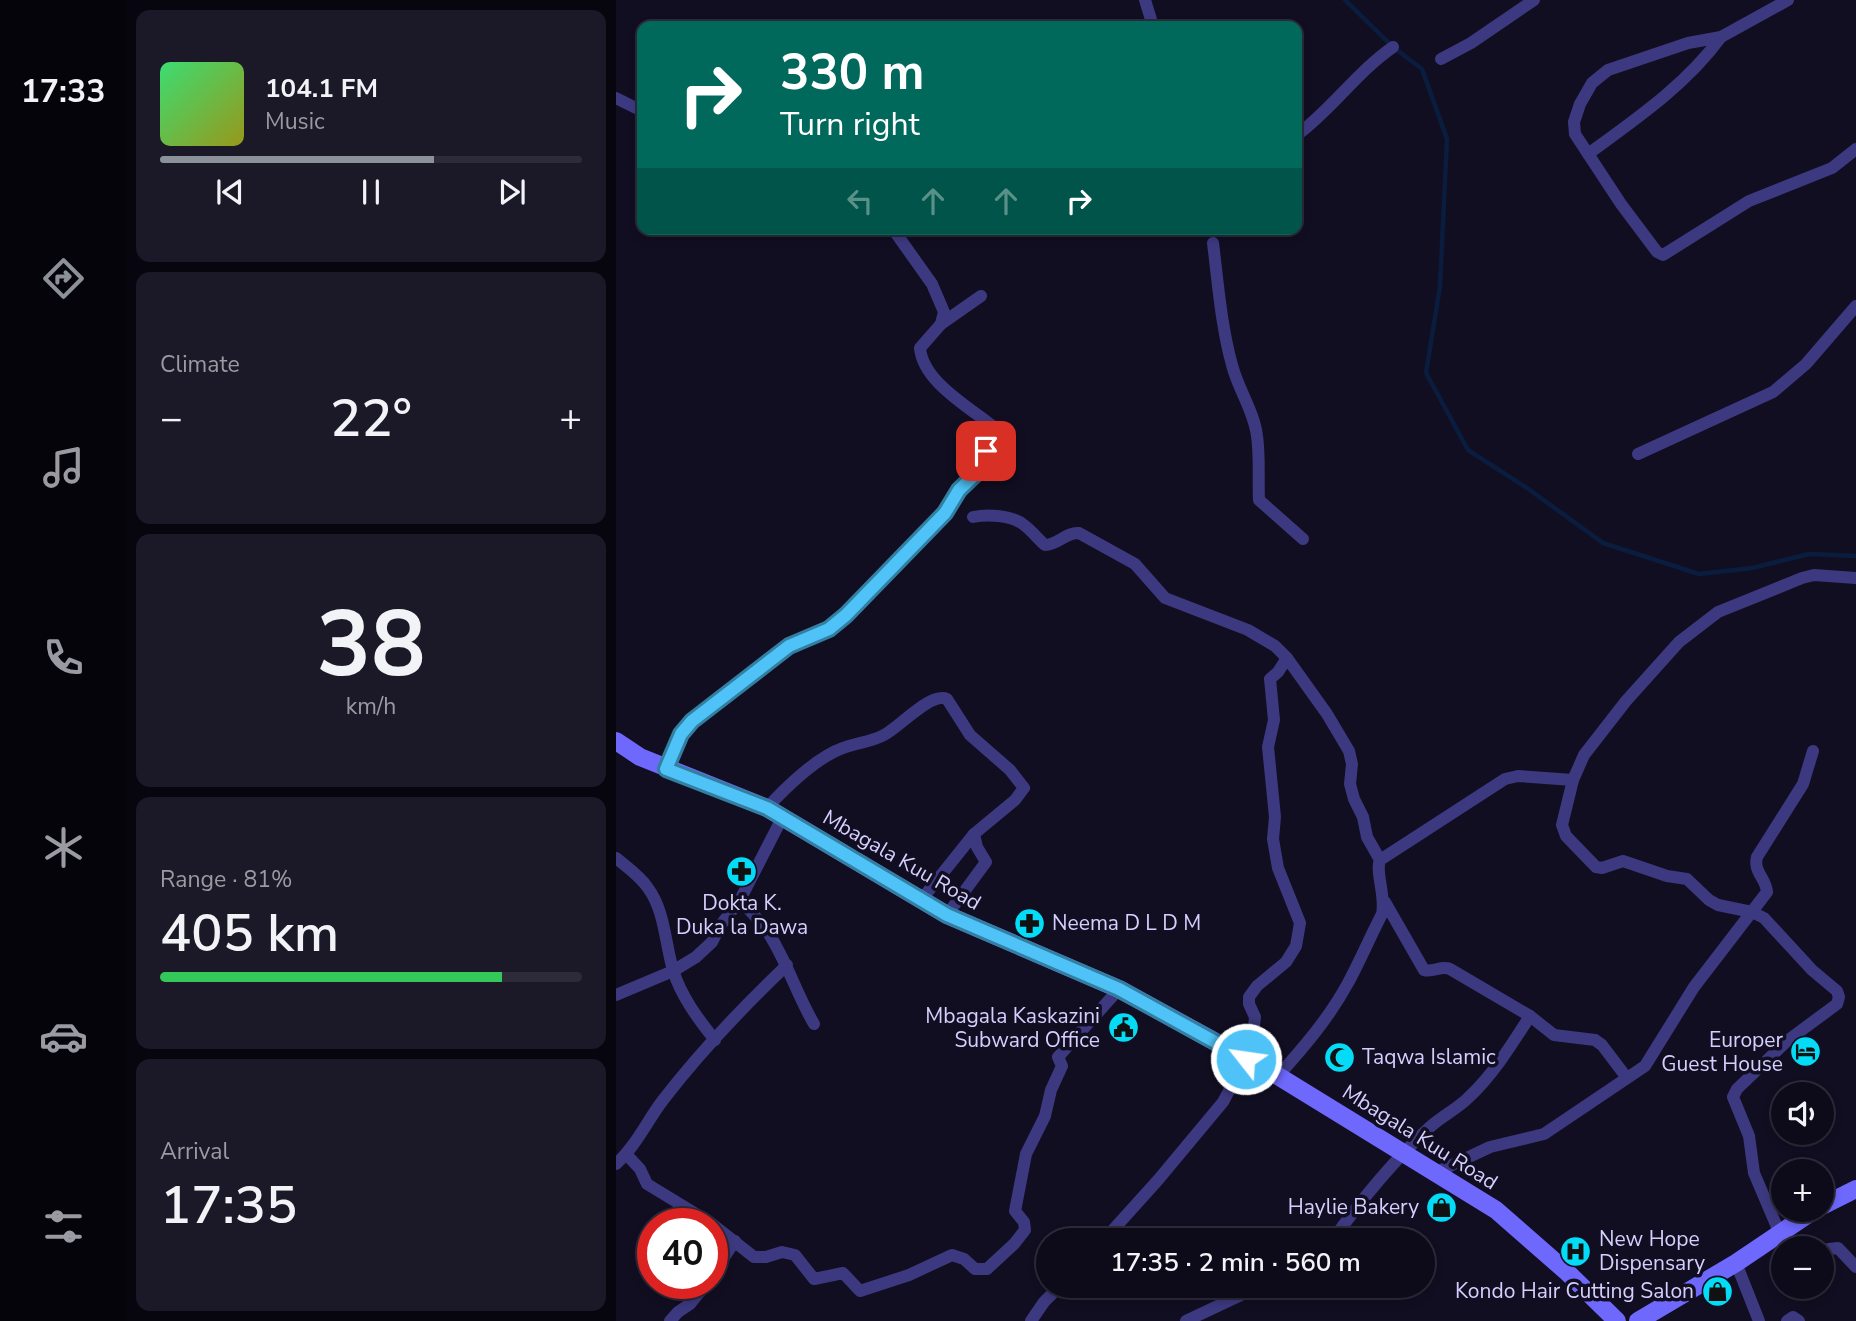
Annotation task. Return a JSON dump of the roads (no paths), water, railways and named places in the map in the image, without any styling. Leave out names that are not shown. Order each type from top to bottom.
[{"type":"street","points":[[1145,0],[1151,21]]},
{"type":"street","points":[[1441,59],[1471,43],[1534,0]]},
{"type":"street","points":[[1788,0],[1721,37],[1688,43],[1615,66],[1602,74],[1592,83],[1580,104],[1574,122],[1575,134],[1657,252],[1663,255],[1749,201],[1832,168],[1856,149]]},
{"type":"street","points":[[1588,154],[1682,82],[1700,65],[1721,37]]},
{"type":"street","points":[[1302,131],[1321,117],[1378,57],[1393,47]]},
{"type":"street","points":[[616,98],[637,108]]},
{"type":"street","points":[[897,235],[932,284],[944,312],[941,324]]},
{"type":"street","points":[[1213,243],[1232,364],[1240,392],[1255,423],[1260,469],[1259,500],[1303,539]]},
{"type":"street","points":[[666,769],[681,734],[692,721],[789,646],[820,634],[838,623],[941,517],[959,490],[983,467],[986,451],[1001,433],[977,412],[946,392],[922,360],[920,348],[941,324],[981,296]]},
{"type":"street","points":[[1638,454],[1773,392],[1806,364],[1856,306]]},
{"type":"street","points":[[973,517],[993,516],[1015,520],[1045,545],[1079,533],[1135,564],[1165,598],[1248,630],[1275,646],[1287,657],[1349,751],[1352,765],[1350,784],[1354,799],[1363,817],[1367,837],[1380,860]]},
{"type":"street","points":[[1783,1236],[1754,1173],[1749,1136],[1734,1101],[1734,1094],[1787,1041],[1828,1012],[1837,1003],[1838,991],[1812,970],[1772,926],[1752,912],[1718,905],[1687,879],[1667,876],[1623,861],[1596,867],[1563,830],[1562,825],[1573,780],[1584,755],[1626,701],[1679,642],[1717,612],[1802,578],[1814,575],[1856,578]]},
{"type":"street","points":[[1115,1228],[1223,1102],[1246,1059],[1255,1024],[1249,1004],[1250,997],[1257,986],[1286,962],[1296,946],[1300,923],[1276,860],[1273,839],[1273,786],[1268,753],[1274,720],[1270,678],[1287,657]]},
{"type":"street","points":[[616,995],[673,971],[696,957],[712,942],[720,926],[740,900],[787,788],[828,756],[840,749],[881,737],[930,701],[942,697],[949,700],[970,735],[1023,785],[1024,790],[974,834],[922,899]]},
{"type":"street","name":"Mbagala Kuu Road","points":[[616,741],[640,757],[666,769],[775,813],[947,915],[1119,989],[1278,1076],[1496,1210],[1568,1273],[1617,1321]]},
{"type":"street","points":[[1435,1172],[1490,1147],[1544,1134],[1648,1062],[1694,987],[1760,903],[1767,889],[1755,867],[1757,857],[1803,784],[1813,751]]},
{"type":"street","points":[[1573,780],[1518,776],[1506,779],[1380,860],[1378,865],[1385,902],[1424,970],[1450,968],[1530,1016],[1554,1035],[1595,1040],[1602,1045],[1627,1078]]},
{"type":"street","points":[[947,915],[986,862],[977,847],[974,834]]},
{"type":"street","points":[[616,859],[638,876],[654,897],[673,971],[693,1011],[715,1040]]},
{"type":"street","points":[[740,900],[763,924],[814,1024]]},
{"type":"street","points":[[1278,1076],[1311,1039],[1346,986],[1382,914],[1385,902]]},
{"type":"street","points":[[616,1164],[663,1101],[715,1040],[786,965]]},
{"type":"street","points":[[728,1236],[754,1257],[766,1257],[782,1252],[795,1255],[814,1279],[843,1273],[862,1291],[909,1275],[952,1255],[964,1259],[975,1269],[987,1269],[1014,1244],[1024,1230],[1024,1222],[1015,1210],[1026,1154],[1045,1116],[1051,1090],[1062,1066],[1058,1058],[1119,989]]},
{"type":"street","points":[[1341,1228],[1364,1196],[1431,1126],[1475,1091],[1530,1016]]},
{"type":"street","points":[[626,1154],[640,1169],[647,1184],[685,1208]]},
{"type":"street","points":[[1834,1200],[1856,1189]]},
{"type":"street","points":[[1790,1236],[1803,1222]]},
{"type":"street","points":[[728,1252],[735,1241]]},
{"type":"street","points":[[1638,1321],[1736,1263],[1771,1247]]},
{"type":"street","points":[[1834,1248],[1838,1248],[1856,1267]]},
{"type":"street","points":[[1736,1263],[1759,1321]]},
{"type":"street","points":[[1031,1321],[1048,1298]]},
{"type":"street","points":[[1186,1321],[1235,1298]]},
{"type":"street","points":[[670,1321],[695,1299]]},
{"type":"street","points":[[1787,1321],[1793,1317],[1800,1321]]},
{"type":"waterway","points":[[1345,0],[1393,47],[1422,69],[1447,139],[1440,286],[1426,373],[1468,450],[1527,488],[1603,543],[1699,574],[1752,568],[1809,554],[1856,556]]},
{"type":"place","name":"Dokta K. Duka la Dawa","points":[[742,871]]},
{"type":"place","name":"Neema D L D M","points":[[1029,923]]},
{"type":"place","name":"Mbagala Kaskazini Subward Office","points":[[1123,1028]]},
{"type":"place","name":"Europer Guest House","points":[[1806,1052]]},
{"type":"place","name":"Taqwa Islamic","points":[[1339,1057]]},
{"type":"place","name":"Haylie Bakery","points":[[1442,1207]]},
{"type":"place","name":"New Hope Dispensary","points":[[1576,1251]]},
{"type":"place","name":"Kondo Hair Cutting Salon","points":[[1717,1291]]}]
